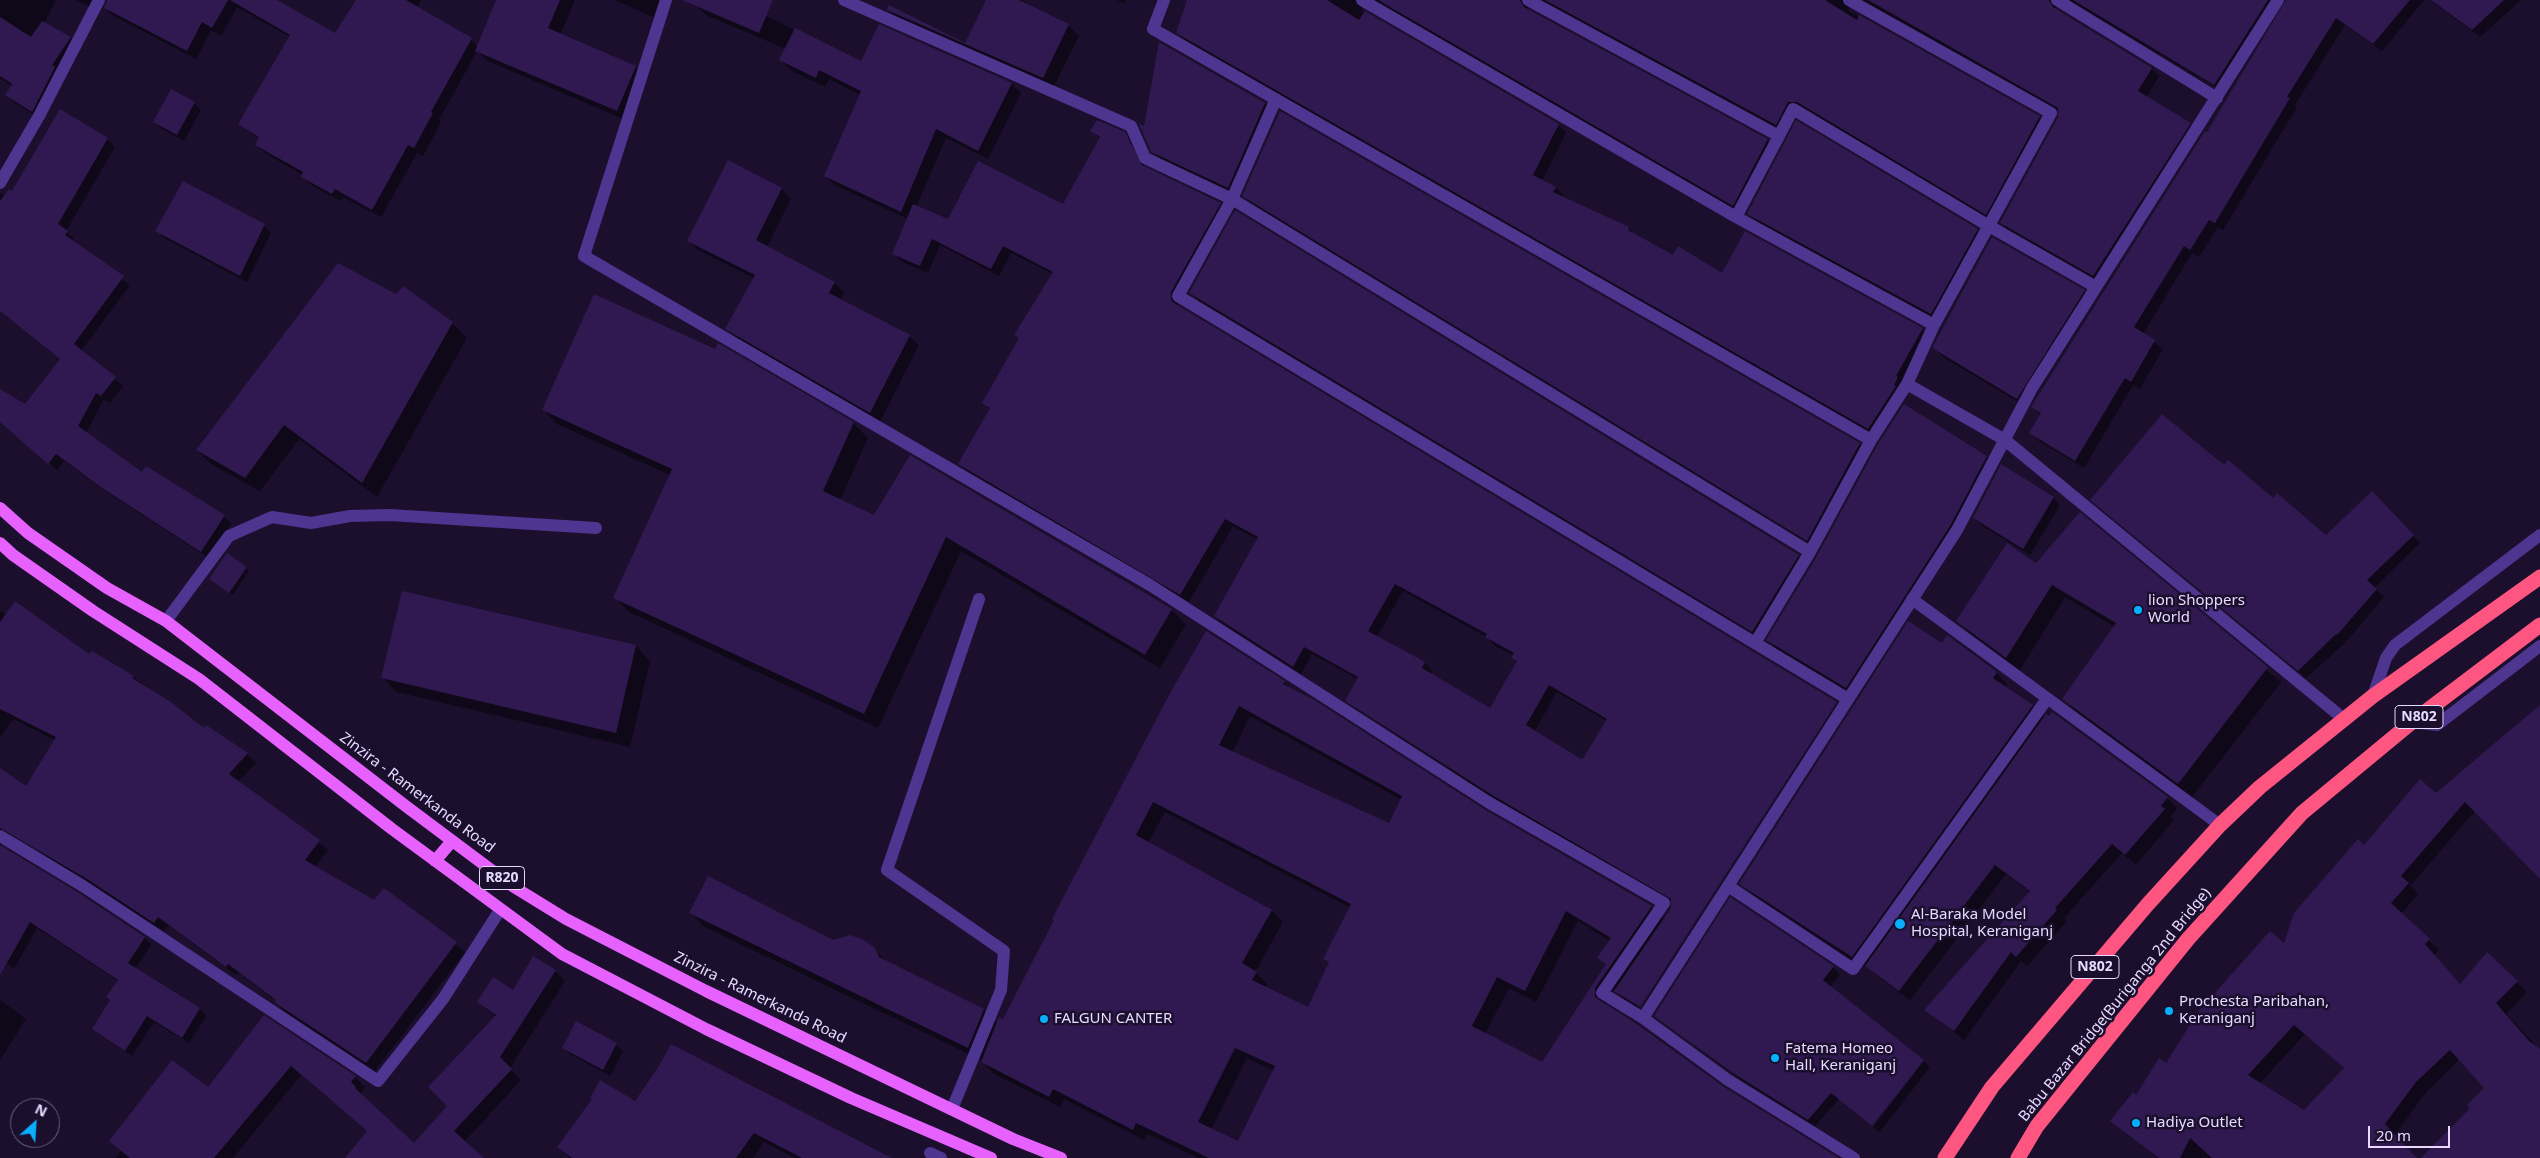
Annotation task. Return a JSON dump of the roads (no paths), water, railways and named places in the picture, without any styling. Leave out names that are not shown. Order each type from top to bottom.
[{"type":"highway","name":"N802","points":[[1944,1158],[1992,1087],[2148,904],[2220,825],[2260,787],[2373,696],[2540,577]]},
{"type":"highway","name":"Babu Bazar Bridge(Buriganga 2nd Bridge)","points":[[2018,1158],[2037,1126],[2188,939],[2302,813],[2412,722],[2540,625]]},
{"type":"main road","name":"Zinzira - Ramerkanda Road","points":[[0,508],[28,533],[106,588],[166,621],[452,841],[514,887],[566,919],[706,992],[1013,1139],[1061,1158]]},
{"type":"main road","name":"R820","points":[[0,543],[12,555],[93,611],[199,679],[435,861],[562,954],[706,1029],[851,1098],[991,1158]]},
{"type":"main road","points":[[435,861],[452,841]]},
{"type":"street","points":[[0,184],[39,116],[99,0]]},
{"type":"street","points":[[666,0],[584,256],[1150,586],[1488,802],[1664,903],[1602,993],[1643,1018],[1728,1080],[1854,1158]]},
{"type":"street","points":[[844,0],[1131,126],[1144,158],[1232,199],[1810,552]]},
{"type":"street","points":[[1164,0],[1154,29],[1871,440]]},
{"type":"street","points":[[1362,0],[1736,217],[1934,326]]},
{"type":"street","points":[[1528,0],[1779,136]]},
{"type":"street","points":[[1754,643],[1810,552],[1871,440],[1907,384],[1934,326],[2051,113],[1849,0]]},
{"type":"street","points":[[2057,0],[2217,98]]},
{"type":"street","points":[[1643,1018],[1957,530],[2032,388],[2278,0]]},
{"type":"street","points":[[1276,99],[1232,199],[1178,296],[1848,699]]},
{"type":"street","points":[[1736,217],[1793,110],[2096,287]]},
{"type":"street","points":[[1907,384],[2005,440],[2345,720]]},
{"type":"street","points":[[166,621],[229,536],[272,517],[311,523],[350,516],[390,515],[596,528]]},
{"type":"street","points":[[2373,696],[2386,658],[2395,645],[2540,536]]},
{"type":"street","points":[[952,1109],[1001,990],[1004,951],[888,870],[979,599]]},
{"type":"street","points":[[1912,599],[2220,825]]},
{"type":"street","points":[[2412,722],[2437,725],[2540,646]]},
{"type":"street","points":[[1728,886],[1853,969],[2047,699]]},
{"type":"street","points":[[0,836],[83,886],[378,1081],[443,999],[500,910]]},
{"type":"place","name":"lion Shoppers World","points":[[2138,610]]},
{"type":"place","name":"Al-Baraka Model Hospital, Keraniganj","points":[[1900,924]]},
{"type":"place","name":"Prochesta Paribahan, Keraniganj","points":[[2169,1011]]},
{"type":"place","name":"FALGUN CANTER","points":[[1044,1019]]},
{"type":"place","name":"Fatema Homeo Hall, Keraniganj","points":[[1775,1058]]},
{"type":"place","name":"Hadiya Outlet","points":[[2136,1123]]}]
